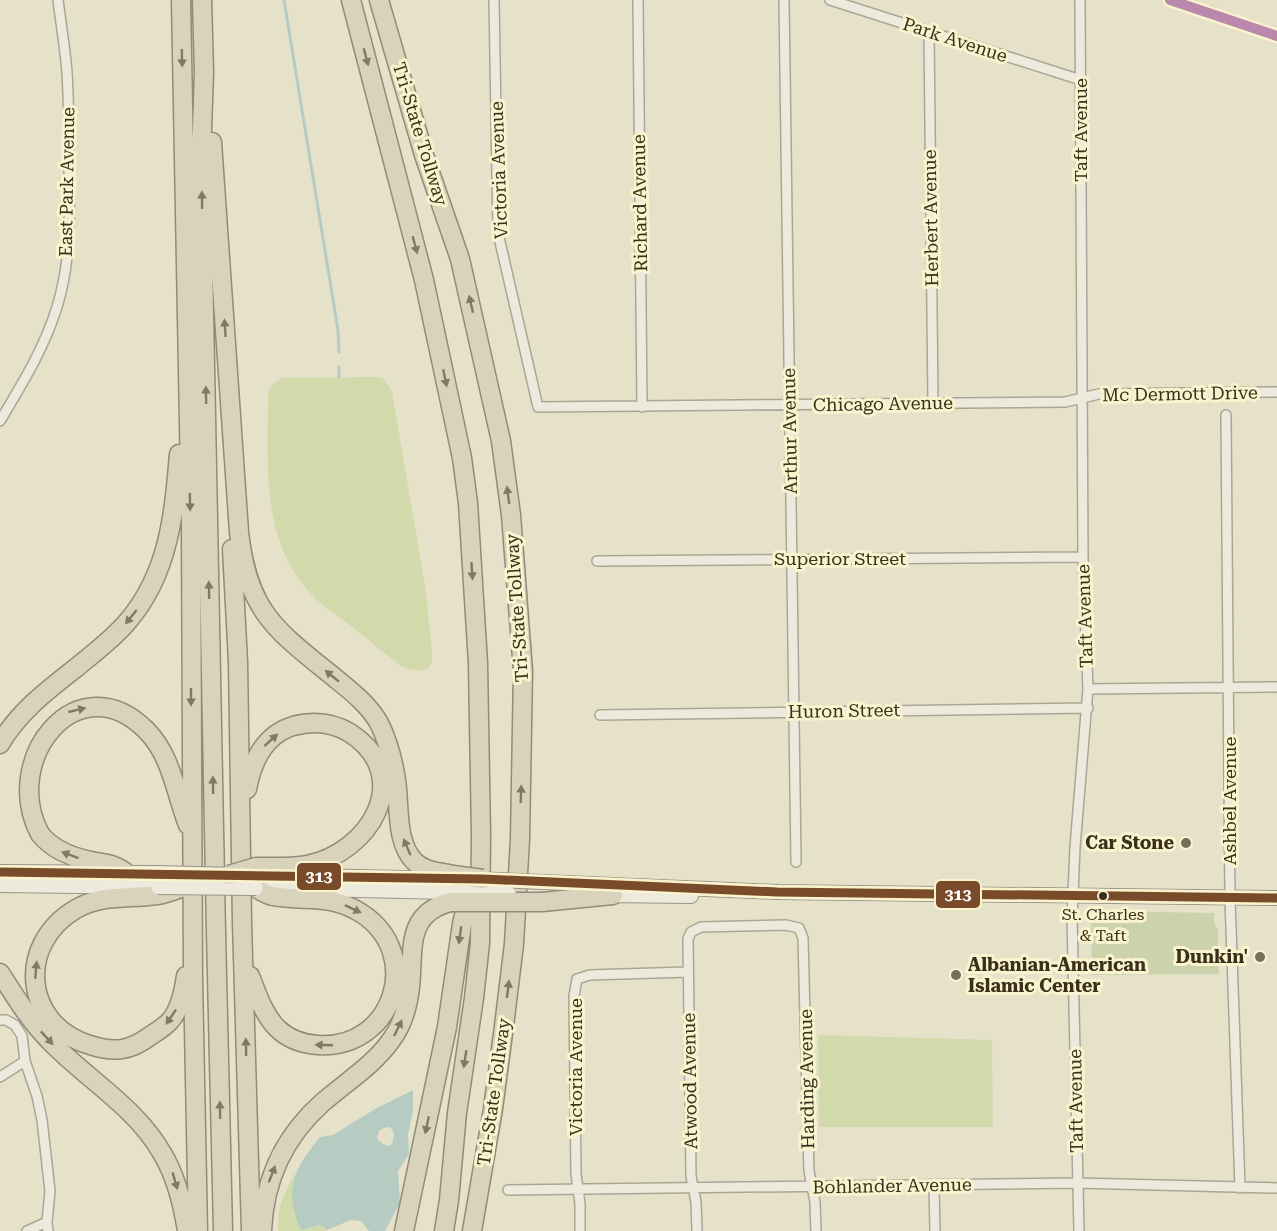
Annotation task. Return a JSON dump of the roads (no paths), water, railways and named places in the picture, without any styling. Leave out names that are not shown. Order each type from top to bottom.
[{"type":"highway","points":[[181,0],[191,529],[193,942],[198,1231]]},
{"type":"highway","points":[[202,0],[204,72],[201,159],[223,1231]]},
{"type":"highway","name":"Tri-State Tollway","points":[[351,0],[424,280],[462,458],[468,503],[478,663],[480,943],[444,1231]]},
{"type":"highway","name":"Tri-State Tollway","points":[[379,0],[424,154],[460,259],[501,441],[511,515],[523,671],[520,839],[513,944],[493,1109],[472,1231]]},
{"type":"highway","points":[[204,72],[214,159],[239,532],[243,560],[252,591],[274,627],[350,691],[379,722],[393,761],[402,832],[408,853],[415,862],[452,887],[614,895]]},
{"type":"highway","points":[[0,744],[7,731],[26,708],[115,635],[140,605],[154,581],[165,553],[175,502],[186,338]]},
{"type":"highway","points":[[227,354],[231,542],[238,662],[251,1231]]},
{"type":"highway","points":[[125,872],[114,864],[76,858],[58,849],[38,831],[25,810],[19,788],[22,762],[38,731],[58,716],[83,708],[104,709],[128,717],[146,730],[165,758],[192,835]]},
{"type":"highway","points":[[229,874],[256,877],[291,867],[308,865],[337,854],[360,837],[373,820],[379,806],[382,784],[377,761],[361,740],[341,728],[323,723],[304,723],[285,729],[268,741],[254,760],[244,802],[241,832]]},
{"type":"highway","points":[[404,1231],[447,1027],[462,924],[481,836]]},
{"type":"highway","points":[[244,962],[258,997],[275,1027],[300,1042],[314,1045],[332,1046],[367,1032],[388,1007],[394,988],[396,964],[392,951],[375,925],[360,912],[317,898],[271,896],[256,877]]},
{"type":"highway","points":[[262,1231],[263,1207],[267,1189],[273,1170],[286,1145],[302,1123],[381,1054],[394,1036],[407,1004],[413,942],[424,915],[452,887],[483,879]]},
{"type":"highway","points":[[183,887],[158,885],[97,900],[69,914],[54,927],[39,953],[35,970],[37,995],[48,1018],[76,1041],[108,1051],[137,1046],[170,1021],[183,994],[193,942]]},
{"type":"highway","points":[[0,973],[46,1038],[115,1099],[150,1134],[173,1173],[188,1231]]},
{"type":"main road","points":[[0,872],[125,872],[158,885]]},
{"type":"main road","points":[[0,885],[158,885],[229,874]]},
{"type":"main road","points":[[183,887],[256,877],[452,887]]},
{"type":"main road","points":[[483,879],[542,893],[1073,894],[1277,898]]},
{"type":"main road","points":[[614,895],[681,897],[777,892]]},
{"type":"street","name":"East Park Avenue","points":[[0,421],[43,346],[57,306],[69,245],[67,71],[58,0]]},
{"type":"street","name":"Victoria Avenue","points":[[494,0],[498,233],[538,407]]},
{"type":"street","name":"Richard Avenue","points":[[638,0],[642,406]]},
{"type":"street","name":"Arthur Avenue","points":[[784,0],[795,862]]},
{"type":"street","name":"Park Avenue","points":[[831,0],[1081,80]]},
{"type":"street","name":"Taft Avenue","points":[[1079,1231],[1073,894],[1088,708],[1083,557],[1080,0]]},
{"type":"street","name":"Herbert Avenue","points":[[929,33],[933,403]]},
{"type":"street","name":"Mc Dermott Drive","points":[[1083,396],[1277,392]]},
{"type":"street","name":"Chicago Avenue","points":[[538,407],[1065,402],[1083,396]]},
{"type":"street","name":"Ashbel Avenue","points":[[1226,415],[1230,896],[1240,1188]]},
{"type":"street","name":"Superior Street","points":[[597,561],[1083,557]]},
{"type":"street","points":[[1088,689],[1277,687]]},
{"type":"street","name":"Huron Street","points":[[600,715],[1088,708]]},
{"type":"street","name":"Harding Avenue","points":[[691,932],[701,927],[786,925],[799,928],[803,938],[809,1172],[813,1187],[816,1231]]},
{"type":"street","name":"Atwood Avenue","points":[[691,932],[688,939],[687,972],[691,1176],[695,1188],[697,1231]]},
{"type":"street","name":"Victoria Avenue","points":[[580,1231],[576,1174],[574,996],[577,979],[590,975],[687,972]]},
{"type":"street","points":[[0,1020],[15,1025],[22,1036],[25,1061],[37,1095],[42,1119],[50,1191],[48,1226],[27,1231]]},
{"type":"street","points":[[0,1077],[25,1061]]},
{"type":"street","name":"Bohlander Avenue","points":[[508,1190],[1077,1183],[1277,1188]]},
{"type":"street","points":[[934,1185],[935,1231]]},
{"type":"waterway","points":[[284,0],[338,330],[339,352]]},
{"type":"waterway","points":[[339,367],[339,377]]},
{"type":"railway","points":[[1189,0],[1277,30]]},
{"type":"place","name":"Car Stone","points":[[1186,843]]},
{"type":"place","name":"St. Charles & Taft","points":[[1103,896]]},
{"type":"place","name":"Dunkin'","points":[[1260,957]]},
{"type":"place","name":"Albanian-American Islamic Center","points":[[956,975]]}]
